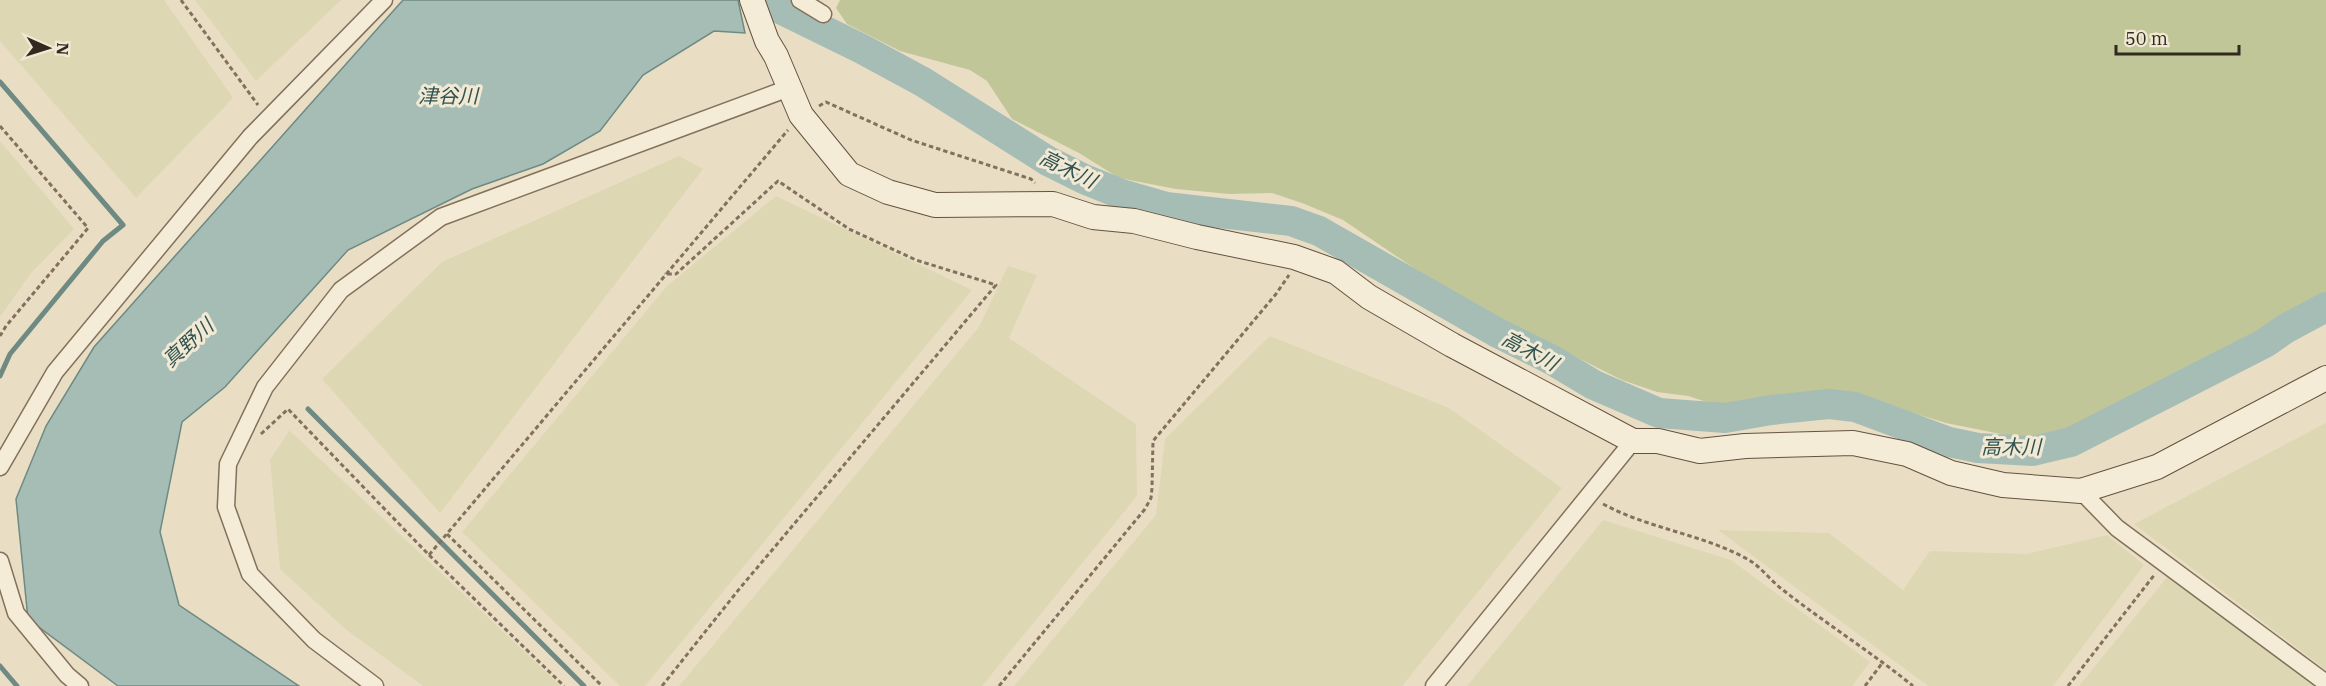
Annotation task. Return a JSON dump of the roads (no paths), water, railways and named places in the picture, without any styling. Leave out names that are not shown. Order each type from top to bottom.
[{"type":"street","points":[[0,467],[56,372],[267,118],[384,0]]},
{"type":"street","points":[[752,0],[767,41],[776,56],[801,115],[849,174],[888,192],[935,205],[1053,204],[1093,218],[1134,221],[1294,257],[1336,272],[1369,297],[1452,345],[1633,441],[1659,441],[1700,451],[1745,446],[1853,444],[1907,454],[1951,473],[2003,485],[2081,491],[2157,467],[2326,378]]},
{"type":"street","points":[[800,0],[823,14]]},
{"type":"street","points":[[375,686],[314,640],[250,574],[226,507],[228,464],[265,387],[341,290],[441,218],[789,88]]},
{"type":"street","points":[[1434,686],[1633,441]]},
{"type":"street","points":[[2081,491],[2117,528],[2326,683]]},
{"type":"street","points":[[0,561],[16,613],[67,675],[80,686]]},
{"type":"water","name":"津谷川","points":[[403,0],[738,0],[745,33],[714,31],[643,75],[600,131],[543,164],[472,189],[348,250],[225,387],[182,422],[160,532],[179,605],[299,686],[118,686],[28,619],[16,499],[46,426],[94,347]]},
{"type":"waterway","name":"高木川","points":[[762,0],[923,82],[1048,161],[1084,179],[1121,194],[1166,207],[1291,221],[1319,231],[1594,385],[1659,413],[1725,418],[1829,404],[1855,407],[1949,442],[1978,448],[2033,451],[2071,442],[2265,343],[2285,329],[2326,307]]},
{"type":"waterway","points":[[0,82],[123,225],[103,241],[10,354],[0,376]]},
{"type":"waterway","points":[[308,409],[584,686]]},
{"type":"waterway","points":[[0,666],[17,686]]},
{"type":"water label","name":"真野川","points":[[188,343]]}]
